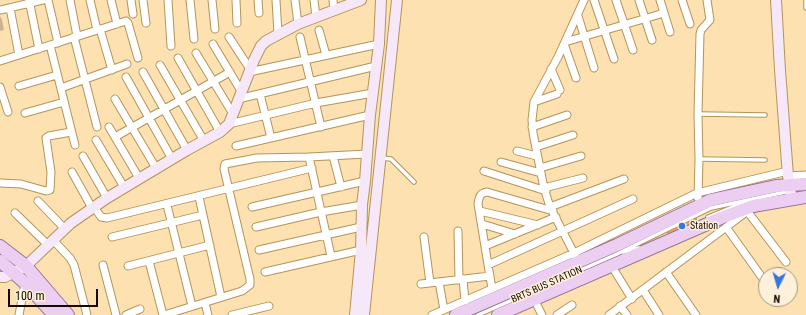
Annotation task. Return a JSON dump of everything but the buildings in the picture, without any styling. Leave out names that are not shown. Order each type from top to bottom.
[{"type":"main road","points":[[456,315],[576,257],[617,245],[711,200],[776,186],[797,188]]},
{"type":"main road","points":[[498,315],[721,218],[797,188]]},
{"type":"main road","points":[[0,246],[26,266],[68,315]]},
{"type":"main road","points":[[0,261],[14,272],[54,315]]},
{"type":"street","points":[[0,10],[29,1],[43,0]]},
{"type":"street","points":[[48,0],[58,43]]},
{"type":"street","points":[[70,0],[85,80],[97,127]]},
{"type":"street","points":[[90,0],[112,70]]},
{"type":"street","points":[[111,0],[117,24]]},
{"type":"street","points":[[131,0],[134,14]]},
{"type":"street","points":[[143,0],[146,23]]},
{"type":"street","points":[[168,0],[171,46]]},
{"type":"street","points":[[190,0],[194,39]]},
{"type":"street","points":[[212,0],[215,29]]},
{"type":"street","points":[[236,0],[237,23]]},
{"type":"street","points":[[258,0],[259,13]]},
{"type":"street","points":[[276,0],[278,34]]},
{"type":"street","points":[[295,0],[298,24]]},
{"type":"street","points":[[314,0],[316,17]]},
{"type":"street","points":[[333,0],[334,11]]},
{"type":"street","points":[[355,315],[362,205],[366,181],[370,115],[379,44],[381,0]]},
{"type":"street","points":[[364,315],[397,0]]},
{"type":"street","points":[[576,257],[553,212],[545,190],[537,156],[532,120],[534,102],[565,43],[584,0]]},
{"type":"street","points":[[594,0],[614,59]]},
{"type":"street","points":[[616,0],[633,50]]},
{"type":"street","points":[[639,0],[652,40]]},
{"type":"street","points":[[660,0],[670,32]]},
{"type":"street","points":[[682,0],[690,24]]},
{"type":"street","points":[[699,206],[698,114],[700,34],[710,17],[707,0]]},
{"type":"street","points":[[776,0],[780,70],[797,188]]},
{"type":"street","points":[[29,1],[39,49]]},
{"type":"street","points":[[229,124],[251,67],[264,43],[298,24],[334,11],[355,1]]},
{"type":"street","points":[[10,8],[19,55]]},
{"type":"street","points":[[565,43],[664,13]]},
{"type":"street","points":[[578,16],[594,68]]},
{"type":"street","points":[[0,61],[126,21],[128,22],[138,58]]},
{"type":"street","points":[[320,30],[326,55]]},
{"type":"street","points":[[229,37],[251,67]]},
{"type":"street","points":[[300,37],[321,127]]},
{"type":"street","points":[[565,43],[576,78]]},
{"type":"street","points":[[213,44],[230,72],[240,95]]},
{"type":"street","points":[[251,67],[306,60],[379,44]]},
{"type":"street","points":[[50,45],[75,146]]},
{"type":"street","points":[[196,53],[232,114]]},
{"type":"street","points":[[178,58],[220,132]]},
{"type":"street","points":[[61,88],[127,64]]},
{"type":"street","points":[[160,65],[204,141]]},
{"type":"street","points":[[240,95],[260,94],[376,66]]},
{"type":"street","points":[[534,102],[558,92],[551,69]]},
{"type":"street","points":[[143,72],[187,150]]},
{"type":"street","points":[[115,137],[230,72]]},
{"type":"street","points":[[19,86],[58,75]]},
{"type":"street","points":[[126,77],[172,159]]},
{"type":"street","points":[[0,87],[8,112]]},
{"type":"street","points":[[0,277],[5,277],[26,266],[50,242],[93,207],[139,178],[220,132],[229,124],[316,104],[373,93]]},
{"type":"street","points":[[260,94],[270,138]]},
{"type":"street","points":[[115,99],[156,168]]},
{"type":"street","points":[[25,113],[64,102]]},
{"type":"street","points":[[236,146],[370,115]]},
{"type":"street","points":[[532,127],[567,115]]},
{"type":"street","points":[[109,127],[139,178]]},
{"type":"street","points":[[0,183],[21,184],[50,190],[51,172],[46,138],[49,136],[71,132]]},
{"type":"street","points":[[536,147],[573,135]]},
{"type":"street","points":[[96,140],[124,188]]},
{"type":"street","points":[[517,151],[537,156]]},
{"type":"street","points":[[149,261],[163,315],[172,314],[192,306],[242,291],[248,287],[250,282],[230,189],[224,169],[225,165],[227,163],[257,158],[367,154]]},
{"type":"street","points":[[83,156],[107,198]]},
{"type":"street","points":[[333,156],[341,187]]},
{"type":"street","points":[[500,162],[541,170],[581,156]]},
{"type":"street","points":[[309,157],[331,256]]},
{"type":"street","points":[[72,172],[93,207],[101,217],[105,218],[166,205],[312,168]]},
{"type":"street","points":[[484,171],[545,190],[583,178]]},
{"type":"street","points":[[797,188],[806,175]]},
{"type":"street","points":[[485,246],[538,225],[553,212],[624,179]]},
{"type":"street","points":[[252,207],[366,181]]},
{"type":"street","points":[[432,315],[492,289],[576,257],[698,193],[797,188]]},
{"type":"street","points":[[492,289],[478,204],[480,195],[487,192],[553,212]]},
{"type":"street","points":[[198,197],[222,297]]},
{"type":"street","points":[[488,265],[632,199]]},
{"type":"street","points":[[38,201],[65,229]]},
{"type":"street","points":[[166,205],[192,306]]},
{"type":"street","points":[[256,227],[322,212],[362,205]]},
{"type":"street","points":[[609,315],[726,227],[752,205],[786,262]]},
{"type":"street","points":[[480,211],[538,225]]},
{"type":"street","points":[[15,212],[70,258],[74,265],[88,315]]},
{"type":"street","points":[[112,237],[203,215]]},
{"type":"street","points":[[482,224],[515,234]]},
{"type":"street","points":[[259,250],[361,227]]},
{"type":"street","points":[[726,227],[758,272]]},
{"type":"street","points":[[458,231],[461,279],[465,301]]},
{"type":"street","points":[[424,237],[430,283]]},
{"type":"street","points":[[128,266],[210,245]]},
{"type":"street","points":[[265,272],[360,250]]},
{"type":"street","points":[[611,265],[632,298]]},
{"type":"street","points":[[103,266],[116,315]]},
{"type":"street","points":[[666,272],[696,315]]},
{"type":"street","points":[[421,284],[490,276]]},
{"type":"street","points":[[439,282],[444,310]]},
{"type":"street","points":[[19,315],[25,283]]},
{"type":"street","points":[[643,290],[659,315]]},
{"type":"street","points":[[534,299],[542,315]]},
{"type":"street","points":[[205,302],[208,315]]},
{"type":"street","points":[[556,315],[572,305]]},
{"type":"street","points":[[232,315],[269,306]]},
{"type":"street","points":[[620,306],[627,315]]},
{"type":"street","points":[[126,315],[140,309]]},
{"type":"lane","points":[[806,0],[806,8]]},
{"type":"lane","points":[[698,114],[765,115]]},
{"type":"lane","points":[[381,158],[391,159],[414,182]]},
{"type":"lane","points":[[699,159],[766,160]]},
{"type":"lane","points":[[702,220],[752,205]]},
{"type":"lane","points":[[617,254],[712,208],[752,205]]},
{"type":"lane","points":[[617,254],[648,246],[675,233]]},
{"type":"lane","name":"BRTS BUS STATION","points":[[478,315],[617,254]]},
{"type":"place","name":"Station","points":[[682,226]]}]
